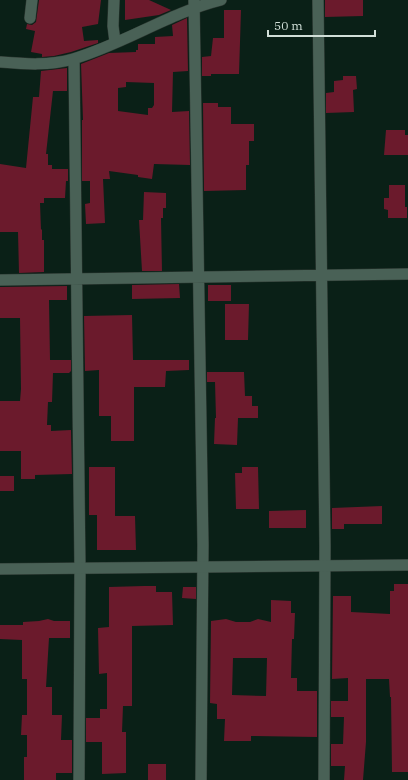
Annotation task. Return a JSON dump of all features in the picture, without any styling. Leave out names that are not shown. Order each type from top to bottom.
[{"type":"street","points":[[30,18],[32,0]]},
{"type":"street","points":[[114,0],[112,26],[116,42]]},
{"type":"street","points":[[0,62],[42,64],[74,59],[116,42],[194,4],[221,0]]},
{"type":"street","points":[[318,0],[325,566],[324,780]]},
{"type":"street","points":[[194,4],[202,568],[201,780]]},
{"type":"street","points":[[74,59],[80,569],[79,780]]},
{"type":"street","points":[[0,280],[408,274]]},
{"type":"street","points":[[0,569],[408,565]]},
{"type":"building","points":[[39,0],[101,0],[98,24],[82,27],[84,41],[98,40],[98,43],[54,56],[42,57],[42,54],[31,52],[35,31],[26,29],[27,24],[32,25],[36,22]]},
{"type":"building","points":[[125,0],[149,0],[171,10],[159,15],[125,20]]},
{"type":"building","points":[[325,0],[363,0],[363,16],[325,17]]},
{"type":"building","points":[[224,10],[241,10],[239,74],[211,74],[211,76],[202,76],[202,57],[211,56],[213,38],[224,38]]},
{"type":"building","points":[[187,18],[188,71],[173,72],[172,112],[189,111],[190,165],[154,164],[152,179],[138,177],[138,175],[109,171],[110,179],[103,179],[105,223],[86,224],[85,204],[90,203],[90,181],[82,181],[83,120],[81,64],[109,53],[136,52],[136,50],[138,50],[138,44],[155,44],[155,37],[173,36],[172,25]],"holes":[[[126,82],[154,83],[154,105],[152,108],[148,108],[148,115],[118,111],[118,88],[126,87]]]},
{"type":"building","points":[[67,68],[67,91],[53,91],[46,154],[48,154],[48,165],[52,165],[52,169],[68,169],[68,181],[66,181],[65,198],[44,198],[44,203],[40,203],[42,240],[44,240],[44,272],[19,273],[18,232],[0,232],[0,164],[26,168],[33,97],[39,97],[41,71]]},
{"type":"building","points":[[343,76],[356,76],[357,89],[353,90],[354,112],[326,113],[326,93],[334,92],[334,81],[343,80]]},
{"type":"building","points":[[203,103],[218,103],[218,107],[231,107],[231,124],[254,124],[254,141],[249,141],[249,165],[246,165],[246,190],[204,191]]},
{"type":"building","points":[[386,130],[405,130],[405,135],[408,135],[408,155],[384,155]]},
{"type":"building","points":[[389,185],[405,185],[405,207],[407,207],[407,218],[388,218],[388,210],[384,209],[384,198],[389,198]]},
{"type":"building","points":[[144,192],[166,193],[166,208],[163,208],[163,218],[161,218],[162,271],[142,271],[139,220],[143,220]]},
{"type":"building","points":[[179,284],[180,298],[132,299],[132,285]]},
{"type":"building","points":[[208,285],[231,285],[231,301],[208,301]]},
{"type":"building","points":[[67,286],[67,300],[49,300],[50,360],[71,360],[71,371],[69,373],[53,373],[52,402],[48,402],[47,425],[51,425],[51,431],[71,430],[72,474],[35,475],[35,479],[21,479],[21,451],[0,451],[0,401],[20,401],[21,389],[20,318],[0,318],[0,287]]},
{"type":"building","points":[[225,304],[249,304],[248,340],[225,340]]},
{"type":"building","points":[[132,315],[133,360],[189,360],[189,370],[166,371],[165,387],[134,387],[134,441],[111,441],[111,416],[99,416],[99,370],[85,371],[84,316]]},
{"type":"building","points":[[207,372],[244,372],[245,396],[252,396],[252,406],[258,406],[258,418],[238,418],[237,445],[214,444],[216,418],[215,382],[207,382]]},
{"type":"building","points":[[89,467],[115,467],[115,516],[135,516],[136,550],[97,550],[97,515],[89,515]]},
{"type":"building","points":[[242,467],[258,467],[259,509],[236,509],[235,473],[242,473]]},
{"type":"building","points":[[0,476],[14,476],[14,491],[0,491]]},
{"type":"building","points":[[382,506],[382,524],[344,524],[344,529],[332,529],[332,508]]},
{"type":"building","points":[[306,510],[306,528],[269,528],[269,511]]},
{"type":"building","points":[[394,584],[408,584],[408,772],[392,772],[391,697],[389,679],[366,679],[366,742],[363,780],[344,780],[345,766],[331,766],[331,744],[343,744],[344,717],[331,717],[331,701],[348,701],[348,678],[332,679],[333,596],[351,596],[351,612],[390,614],[390,591],[394,591]]},
{"type":"building","points":[[156,586],[156,592],[172,592],[173,625],[132,626],[132,706],[123,706],[122,732],[126,732],[126,773],[102,774],[102,742],[86,742],[86,718],[100,718],[100,709],[107,709],[107,673],[99,674],[98,628],[109,627],[109,587]]},
{"type":"building","points":[[183,587],[196,587],[196,599],[182,598]]},
{"type":"building","points":[[271,600],[291,601],[291,613],[295,613],[294,639],[292,639],[291,678],[297,678],[297,691],[317,691],[317,737],[251,736],[251,741],[224,741],[225,719],[217,719],[217,704],[210,703],[211,621],[226,619],[236,622],[250,622],[258,619],[271,622]],"holes":[[[233,658],[267,658],[266,696],[232,695]]]},
{"type":"building","points":[[48,619],[54,621],[70,621],[70,638],[49,638],[46,687],[52,687],[52,715],[62,715],[61,740],[72,740],[72,773],[56,773],[56,780],[24,780],[24,757],[27,757],[27,735],[21,735],[22,715],[27,715],[27,679],[22,679],[22,640],[0,639],[0,625],[23,625],[23,622]]},
{"type":"building","points":[[148,764],[166,764],[166,780],[148,780]]}]
